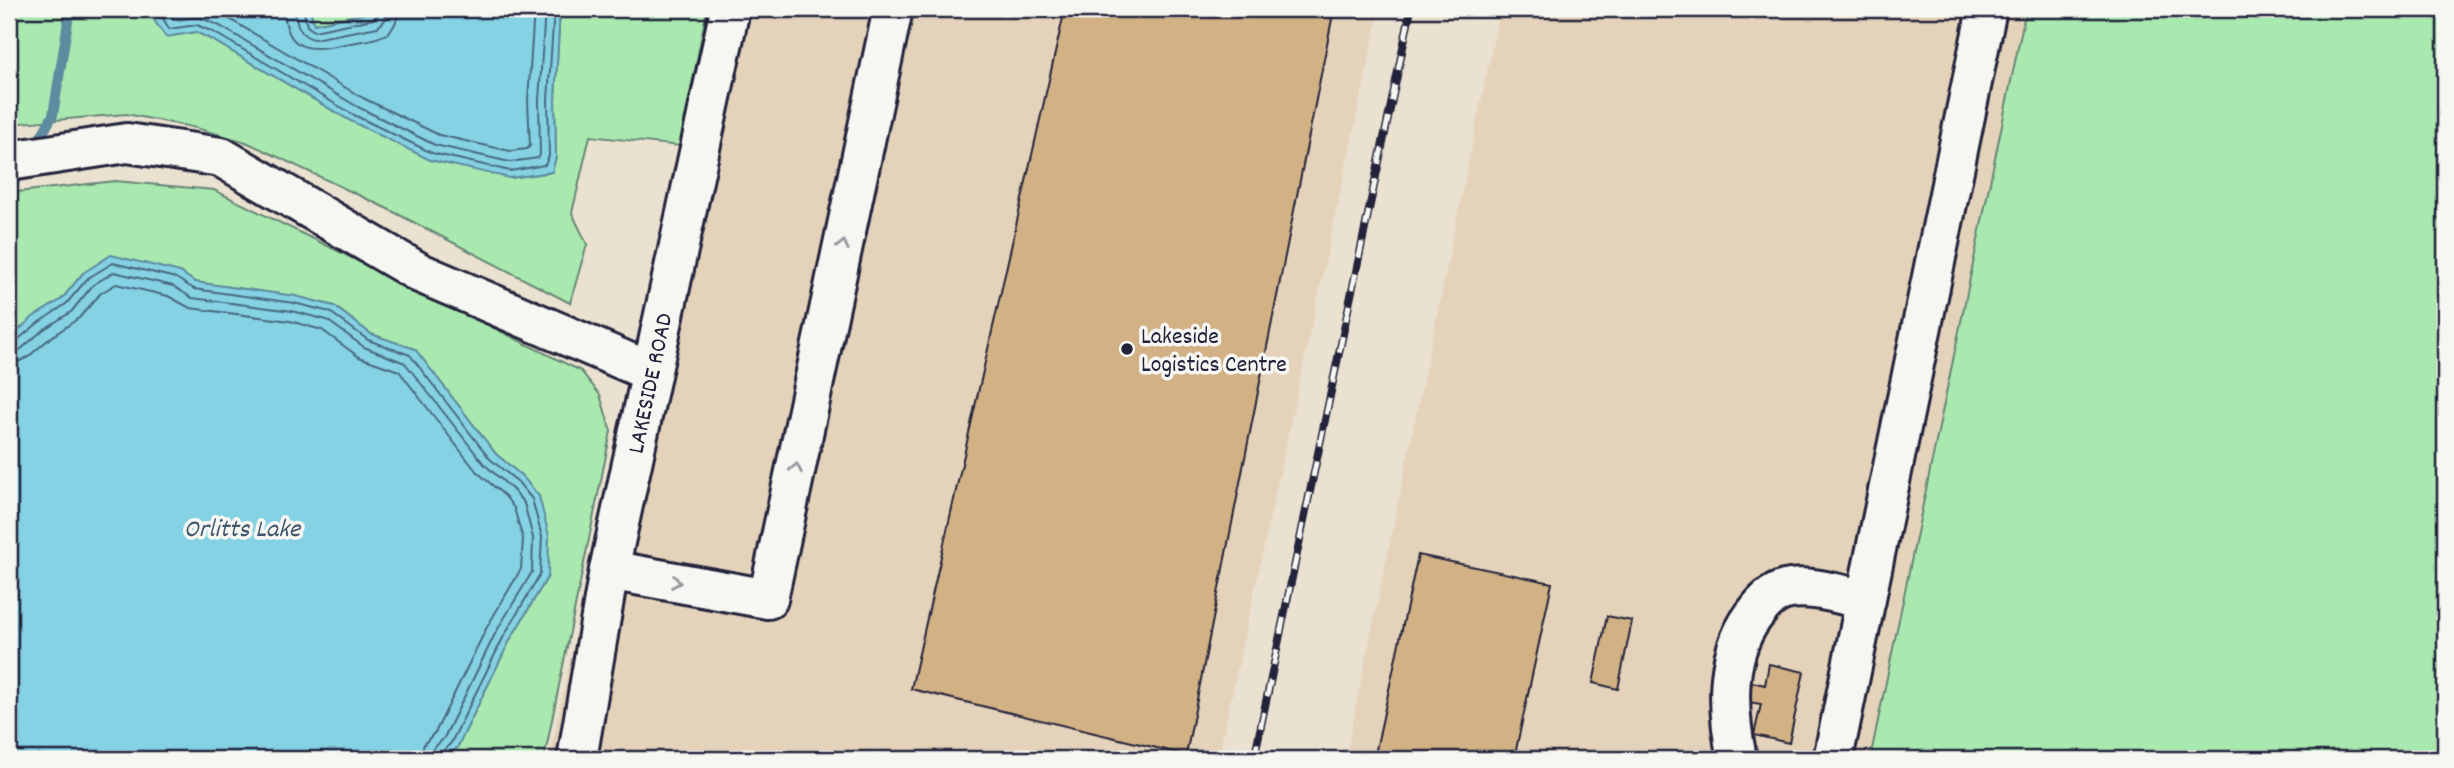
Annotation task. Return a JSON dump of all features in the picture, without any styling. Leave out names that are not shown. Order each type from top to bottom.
[{"type":"lane","name":"LAKESIDE ROAD","points":[[576,759],[608,570],[730,9]]},
{"type":"lane","points":[[608,570],[768,599],[893,9]]},
{"type":"lane","points":[[1833,759],[1987,9]]},
{"type":"lane","points":[[9,160],[127,143],[221,157],[420,273],[651,372]]},
{"type":"lane","points":[[1737,759],[1730,709],[1732,670],[1738,643],[1756,612],[1773,595],[1794,589],[1815,590],[1866,600]]},
{"type":"shaded area","points":[[737,9],[1380,9],[1218,759],[549,759],[619,433]]},
{"type":"shaded area","points":[[1500,9],[2026,9],[1870,759],[1345,759]]},
{"type":"green space","points":[[9,9],[151,9],[154,20],[166,37],[196,32],[351,121],[510,178],[551,172],[556,157],[555,100],[560,9],[707,9],[680,146],[590,136],[572,213],[587,244],[570,303],[388,209],[246,142],[192,127],[126,114],[9,124]]},
{"type":"green space","points":[[310,9],[373,9],[372,12],[314,24]]},
{"type":"green space","points":[[2026,9],[2445,9],[2445,759],[1870,759]]},
{"type":"green space","points":[[115,181],[214,190],[581,371],[600,395],[611,431],[544,759],[444,759],[457,748],[510,640],[548,576],[523,477],[496,454],[415,349],[371,334],[334,306],[295,296],[195,282],[180,272],[83,273],[62,299],[34,317],[9,339],[9,193]]},
{"type":"water","points":[[151,9],[310,9],[314,24],[372,12],[373,9],[560,9],[555,100],[556,157],[552,172],[510,178],[430,160],[351,121],[196,32],[166,37],[154,20]]},
{"type":"water","name":"Orlitts Lake","points":[[111,255],[180,272],[195,282],[295,296],[334,306],[371,334],[415,349],[496,454],[523,477],[539,496],[549,536],[548,576],[510,640],[457,748],[444,759],[9,759],[9,339],[33,317],[62,299],[83,273]]},
{"type":"building","name":"Lakeside Logistics Centre","points":[[1065,9],[1334,9],[1186,755],[911,689]]},
{"type":"building","points":[[1418,555],[1552,583],[1514,759],[1374,759]]},
{"type":"building","points":[[1607,616],[1632,621],[1618,689],[1593,683]]},
{"type":"building","points":[[1769,664],[1804,672],[1789,743],[1754,735],[1761,704],[1748,702],[1752,682],[1765,685]]},
{"type":"waterway","points":[[35,147],[53,115],[70,9]]},
{"type":"waterway","points":[[9,191],[21,170]]},
{"type":"railway","points":[[1254,759],[1411,9]]},
{"type":"place","name":"Lakeside Logistics Centre","points":[[1127,349]]}]
